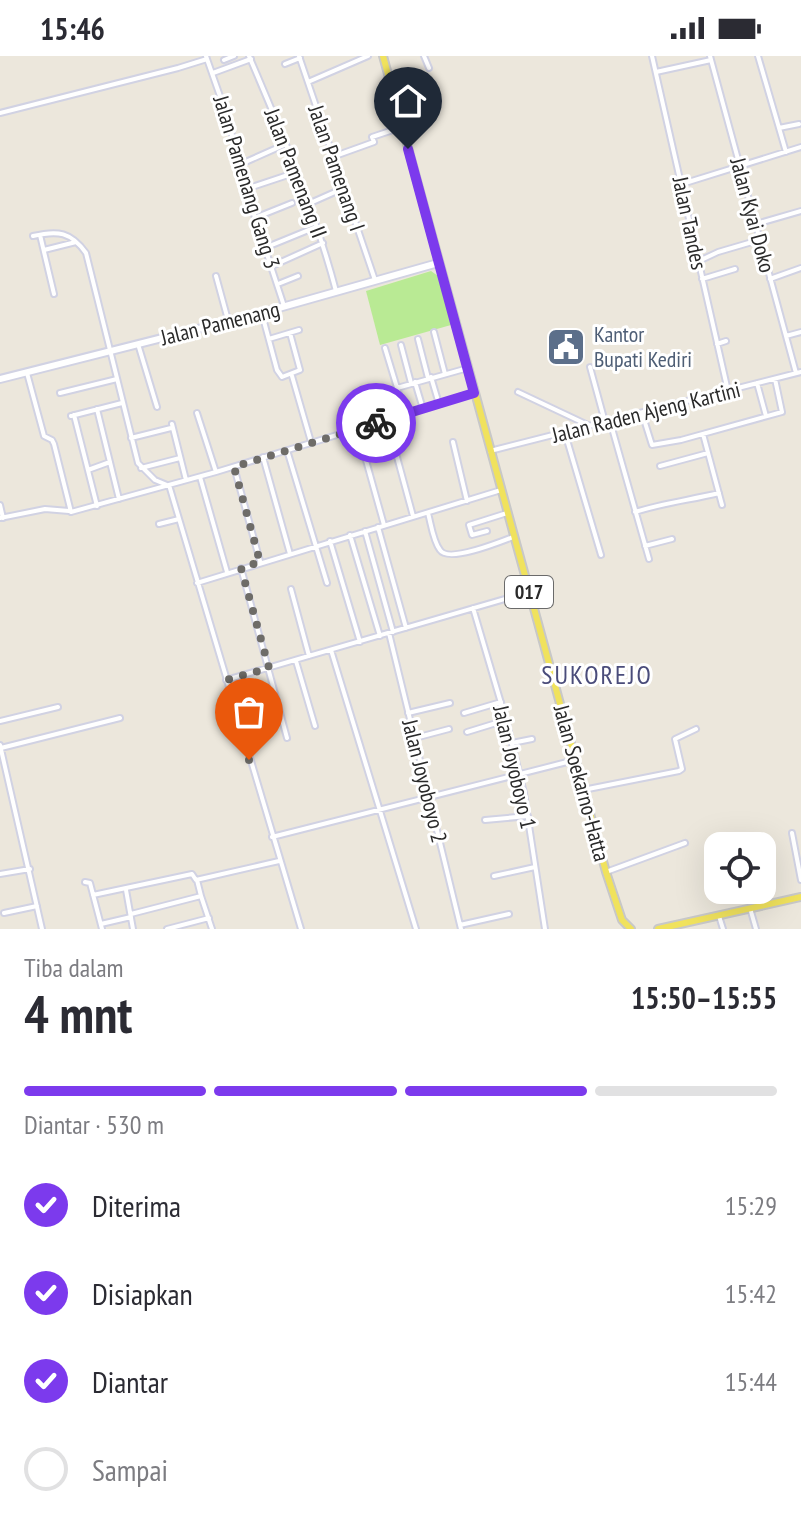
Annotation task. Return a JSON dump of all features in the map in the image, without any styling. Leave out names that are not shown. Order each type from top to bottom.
[{"type":"main road","name":"017","points":[[383,56],[438,263]]},
{"type":"main road","name":"Jalan Pamenang","points":[[0,379],[261,313],[438,263]]},
{"type":"main road","name":"Jalan Soekarno-Hatta","points":[[438,263],[606,872],[622,920],[631,929]]},
{"type":"main road","points":[[658,929],[801,897]]},
{"type":"main road","points":[[622,920],[624,929]]},
{"type":"street","points":[[224,60],[234,56]]},
{"type":"street","points":[[308,82],[368,56]]},
{"type":"street","points":[[424,56],[429,68]]},
{"type":"street","name":"Jalan Tandes","points":[[652,56],[728,391]]},
{"type":"street","points":[[758,56],[786,152]]},
{"type":"street","points":[[285,64],[299,57]]},
{"type":"street","name":"Jalan Pamenang I","points":[[299,57],[375,280]]},
{"type":"street","points":[[0,113],[206,58]]},
{"type":"street","name":"Jalan Pamenang Gang 3","points":[[206,58],[284,306]]},
{"type":"street","points":[[213,73],[250,58]]},
{"type":"street","name":"Jalan Pamenang II","points":[[250,58],[297,172],[323,243],[336,291]]},
{"type":"street","points":[[656,72],[710,58]]},
{"type":"street","name":"Jalan Kyai Doko","points":[[710,58],[781,319],[799,372]]},
{"type":"street","points":[[779,128],[799,124]]},
{"type":"street","points":[[335,156],[374,142],[372,137],[402,127]]},
{"type":"street","points":[[241,164],[286,144]]},
{"type":"street","points":[[682,184],[801,147]]},
{"type":"street","points":[[246,189],[297,172]]},
{"type":"street","points":[[308,204],[344,188]]},
{"type":"street","points":[[256,218],[292,203]]},
{"type":"street","points":[[756,224],[801,211]]},
{"type":"street","points":[[266,247],[316,227]]},
{"type":"street","points":[[33,236],[61,232],[71,236],[88,257],[122,403],[141,468],[155,480],[169,485]]},
{"type":"street","points":[[40,235],[54,294]]},
{"type":"street","points":[[699,261],[759,240]]},
{"type":"street","points":[[44,250],[77,242]]},
{"type":"street","points":[[272,266],[323,243]]},
{"type":"street","points":[[770,279],[801,268]]},
{"type":"street","points":[[702,279],[735,269]]},
{"type":"street","points":[[216,276],[228,321]]},
{"type":"street","points":[[278,284],[298,276]]},
{"type":"street","points":[[261,313],[279,375],[292,375],[300,368],[290,333]]},
{"type":"street","points":[[781,319],[788,318]]},
{"type":"street","points":[[269,339],[299,330]]},
{"type":"street","points":[[434,332],[445,374]]},
{"type":"street","points":[[786,336],[801,332]]},
{"type":"street","points":[[418,339],[439,404]]},
{"type":"street","points":[[717,344],[726,341]]},
{"type":"street","points":[[138,344],[157,407]]},
{"type":"street","points":[[401,345],[423,409]]},
{"type":"street","points":[[385,348],[405,414]]},
{"type":"street","points":[[590,367],[649,559]]},
{"type":"street","points":[[397,388],[468,368]]},
{"type":"street","points":[[26,372],[44,436],[54,444],[71,512]]},
{"type":"street","name":"Jalan Raden Ajeng Kartini","points":[[490,451],[799,372]]},
{"type":"street","points":[[292,375],[311,442]]},
{"type":"street","points":[[60,393],[117,379]]},
{"type":"street","points":[[641,413],[652,445],[703,434],[783,411],[775,379]]},
{"type":"street","points":[[757,383],[766,417]]},
{"type":"street","points":[[518,392],[591,426]]},
{"type":"street","points":[[0,505],[2,518],[45,509],[59,508],[71,512],[97,506],[474,393]]},
{"type":"street","points":[[97,506],[73,416],[122,403]]},
{"type":"street","points":[[97,409],[119,499]]},
{"type":"street","points":[[197,413],[216,472]]},
{"type":"street","points":[[387,420],[413,516]]},
{"type":"street","points":[[131,438],[172,426],[186,480]]},
{"type":"street","points":[[357,428],[406,628]]},
{"type":"street","points":[[565,433],[601,555]]},
{"type":"street","points":[[703,434],[722,505]]},
{"type":"street","points":[[453,442],[467,501]]},
{"type":"street","points":[[287,450],[327,583]]},
{"type":"street","points":[[660,466],[708,453]]},
{"type":"street","points":[[263,457],[290,554]]},
{"type":"street","points":[[141,468],[180,458]]},
{"type":"street","points":[[88,470],[110,462]]},
{"type":"street","points":[[234,467],[260,562]]},
{"type":"street","points":[[200,477],[227,572]]},
{"type":"street","points":[[169,485],[301,929]]},
{"type":"street","points":[[197,583],[501,490]]},
{"type":"street","points":[[635,512],[666,502],[679,503],[719,493]]},
{"type":"street","points":[[428,512],[440,551],[446,555],[459,554],[513,537]]},
{"type":"street","points":[[487,531],[472,535],[469,525],[507,513]]},
{"type":"street","points":[[159,524],[179,519]]},
{"type":"street","name":"Jalan Joyoboyo 2","points":[[365,531],[461,927]]},
{"type":"street","points":[[350,535],[380,636]]},
{"type":"street","points":[[645,546],[672,539]]},
{"type":"street","points":[[330,541],[360,642]]},
{"type":"street","points":[[241,568],[287,738]]},
{"type":"street","points":[[291,589],[309,657]]},
{"type":"street","points":[[226,680],[529,592]]},
{"type":"street","name":"Jalan Joyoboyo 1","points":[[473,608],[519,774],[545,929]]},
{"type":"street","points":[[331,650],[416,929]]},
{"type":"street","points":[[296,661],[315,726]]},
{"type":"street","points":[[464,713],[501,702]]},
{"type":"street","points":[[408,713],[450,703]]},
{"type":"street","points":[[0,721],[58,707]]},
{"type":"street","points":[[42,929],[0,746],[120,718]]},
{"type":"street","points":[[467,732],[506,720]]},
{"type":"street","points":[[415,738],[449,729]]},
{"type":"street","points":[[583,790],[679,771],[682,769],[675,739],[696,729]]},
{"type":"street","points":[[512,743],[532,739]]},
{"type":"street","points":[[272,837],[575,760]]},
{"type":"street","points":[[485,820],[528,816]]},
{"type":"street","points":[[792,833],[801,880]]},
{"type":"street","points":[[606,872],[685,843]]},
{"type":"street","points":[[93,895],[279,861]]},
{"type":"street","points":[[494,876],[535,867]]},
{"type":"street","points":[[0,874],[30,869]]},
{"type":"street","points":[[195,877],[212,929]]},
{"type":"street","points":[[87,882],[102,926],[201,896]]},
{"type":"street","points":[[126,890],[133,929]]},
{"type":"street","points":[[4,913],[37,906]]},
{"type":"street","points":[[750,908],[756,929]]},
{"type":"street","points":[[461,927],[509,914]]},
{"type":"street","points":[[719,915],[723,929]]},
{"type":"street","points":[[167,929],[209,918]]},
{"type":"green space","points":[[431,271],[438,276],[451,325],[380,345],[366,291]]},
{"type":"way so far","points":[[249,760],[226,680],[269,668],[241,568],[260,562],[234,467],[376,423]]},
{"type":"place","name":"Kantor Bupati Kediri","points":[[566,347]]},
{"type":"district","name":"SUKOREJO","points":[[597,675]]},
{"type":"route","points":[[376,423],[474,393],[408,149]]}]
